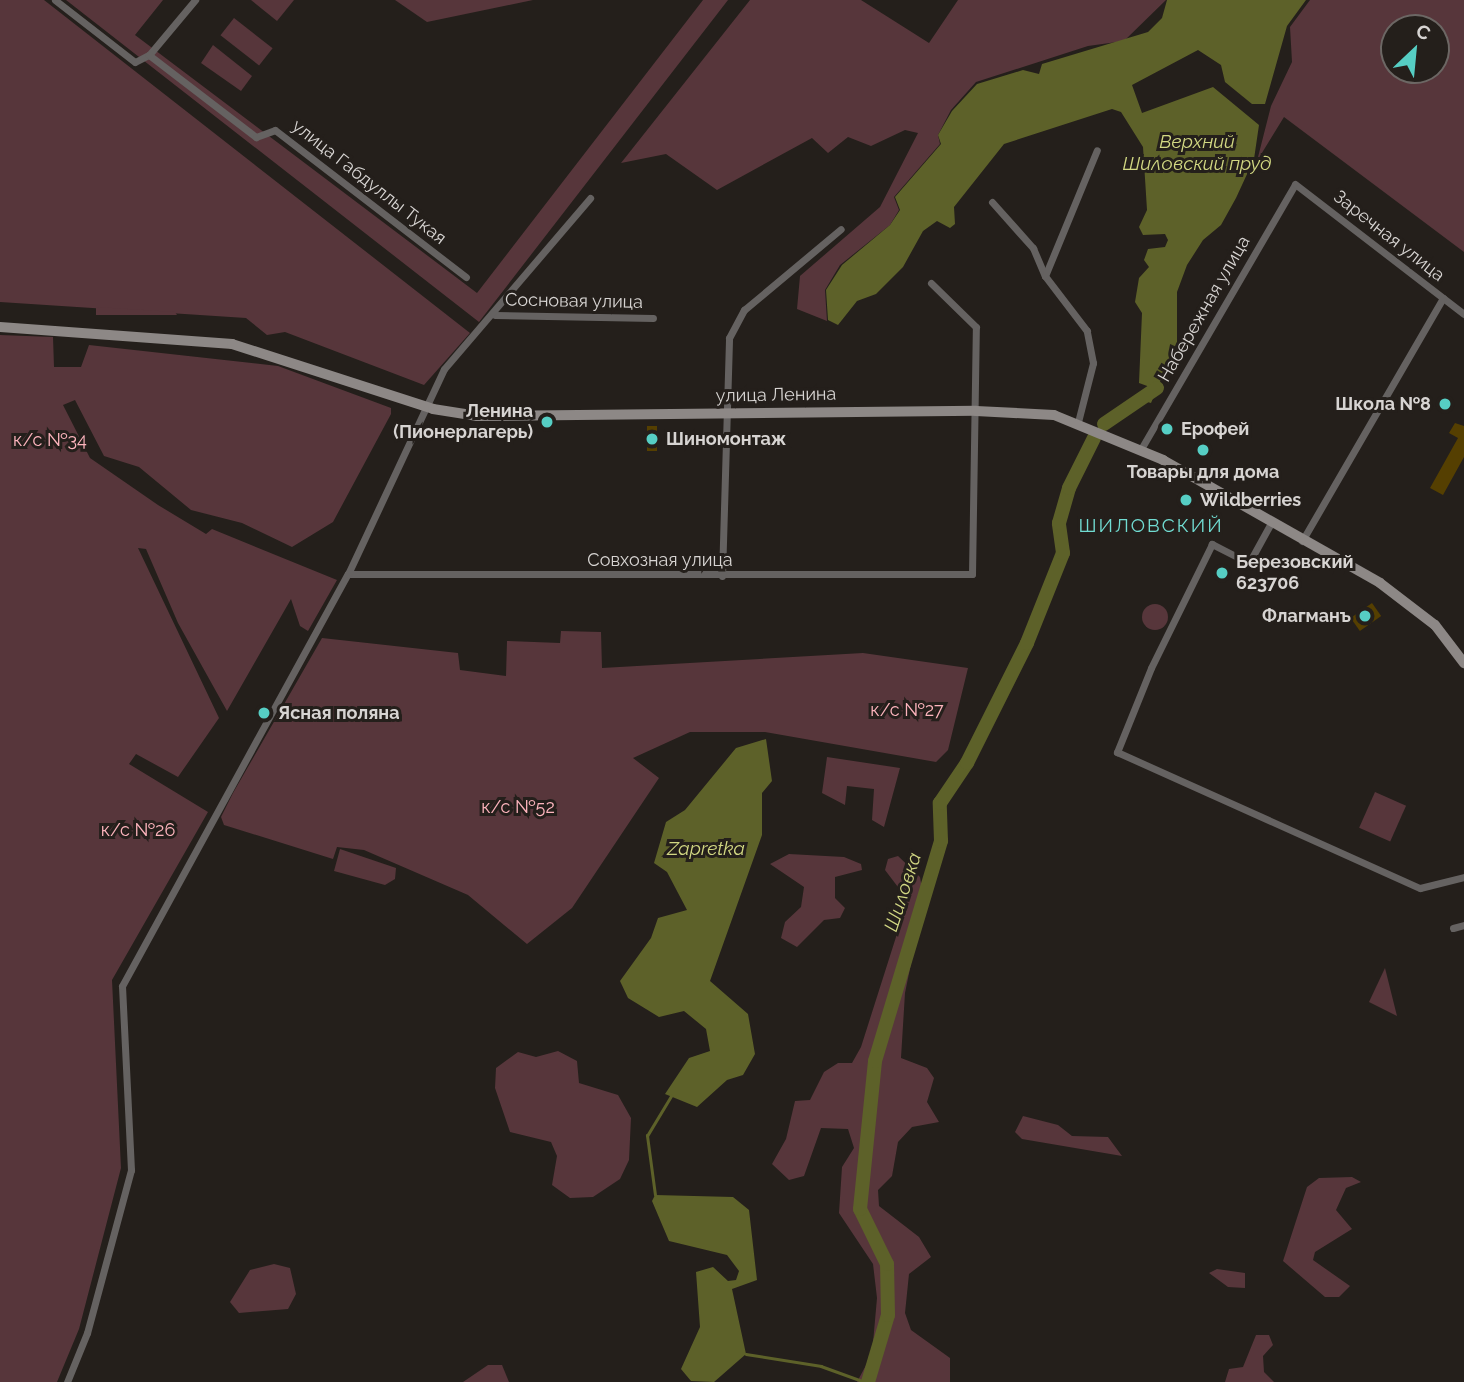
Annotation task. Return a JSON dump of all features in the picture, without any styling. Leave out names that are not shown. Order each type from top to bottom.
[{"type":"street","points":[[55,0],[135,62],[149,55],[195,0]]},
{"type":"street","name":"улица Габдуллы Тукая","points":[[149,55],[256,137],[275,130],[466,277]]},
{"type":"street","points":[[1045,276],[1097,150]]},
{"type":"street","name":"Заречная улица","points":[[1295,184],[1464,314]]},
{"type":"street","name":"Набережная улица","points":[[1141,449],[1295,184]]},
{"type":"street","points":[[67,1382],[87,1333],[131,1170],[120,990],[348,574],[444,369],[495,315],[590,198]]},
{"type":"street","points":[[992,202],[1033,248],[1045,276],[1087,331],[1093,363],[1082,423]]},
{"type":"street","points":[[722,576],[729,338],[744,310],[841,229]]},
{"type":"street","points":[[931,284],[976,327],[976,411]]},
{"type":"street","points":[[1304,537],[1443,298]]},
{"type":"street","name":"Сосновая улица","points":[[495,315],[653,318]]},
{"type":"street","name":"улица Ленина","points":[[0,327],[232,344],[427,407],[477,416],[976,411],[1029,412],[1082,423],[1141,449],[1271,523],[1304,537],[1414,607],[1464,663]]},
{"type":"street","name":"Совхозная улица","points":[[348,574],[972,574],[976,411]]},
{"type":"street","points":[[1271,523],[1249,563],[1212,544],[1151,668],[1117,752],[1420,888],[1464,877]]},
{"type":"street","points":[[1452,928],[1464,925]]},
{"type":"green space","points":[[0,0],[44,0],[470,333],[424,385],[285,332],[267,335],[246,318],[0,302]]},
{"type":"green space","points":[[66,0],[163,0],[135,35],[477,293],[703,0],[728,0],[479,322]]},
{"type":"green space","points":[[251,0],[294,0],[277,21]]},
{"type":"green space","points":[[395,0],[533,0],[427,22]]},
{"type":"green space","points":[[750,0],[861,0],[929,43],[958,0],[1166,0],[1124,41],[1088,46],[976,82],[951,110],[938,135],[940,144],[894,197],[899,210],[890,225],[840,265],[825,290],[827,321],[797,309],[800,276],[880,207],[918,133],[905,130],[871,146],[848,137],[828,153],[812,138],[717,190],[666,154],[621,163]]},
{"type":"green space","points":[[1310,0],[1464,0],[1464,252],[1284,117],[1257,161],[1271,106],[1292,62],[1290,27]]},
{"type":"green space","points":[[234,18],[273,48],[259,66],[220,35]]},
{"type":"green space","points":[[213,45],[252,76],[241,91],[201,63]]},
{"type":"green space","points":[[96,307],[175,312],[177,315],[96,315]]},
{"type":"green space","points":[[0,335],[53,337],[54,367],[81,367],[89,345],[278,366],[391,408],[391,414],[333,522],[292,547],[242,523],[191,510],[139,467],[104,456],[75,400],[63,405],[90,458],[158,505],[206,534],[212,529],[337,580],[308,631],[300,626],[291,599],[227,711],[178,623],[146,549],[138,548],[219,718],[178,777],[136,754],[129,764],[208,812],[112,980],[121,1168],[79,1329],[57,1382],[0,1382]]},
{"type":"green space","points":[[1155,604],[1164,608],[1168,617],[1164,626],[1155,630],[1146,626],[1142,617],[1146,608]]},
{"type":"green space","name":"к/с №52","points":[[561,631],[601,632],[602,668],[863,653],[968,668],[948,750],[936,762],[765,732],[690,732],[633,758],[659,778],[572,908],[527,944],[468,895],[364,850],[337,847],[333,859],[224,825],[221,817],[233,793],[322,638],[458,653],[460,670],[506,676],[507,641],[560,643]]},
{"type":"green space","points":[[827,757],[900,768],[884,827],[872,820],[874,789],[847,786],[845,805],[822,793]]},
{"type":"green space","points":[[1375,792],[1406,806],[1390,841],[1359,828]]},
{"type":"green space","points":[[340,849],[396,868],[395,879],[385,885],[334,871]]},
{"type":"green space","points":[[789,854],[844,857],[861,864],[862,870],[835,877],[835,898],[845,908],[840,918],[824,920],[797,947],[781,938],[785,922],[801,907],[804,887],[770,864]]},
{"type":"green space","points":[[898,856],[920,877],[924,900],[905,993],[901,1058],[927,1068],[934,1078],[927,1102],[939,1122],[912,1127],[898,1142],[892,1176],[878,1190],[879,1206],[919,1237],[931,1257],[909,1274],[905,1313],[911,1330],[950,1358],[950,1382],[857,1382],[872,1354],[877,1298],[873,1264],[839,1213],[842,1167],[854,1148],[848,1129],[821,1128],[804,1176],[789,1180],[772,1164],[786,1139],[795,1101],[810,1100],[824,1072],[838,1063],[852,1063],[861,1047],[896,937],[904,895],[885,870],[888,859]]},
{"type":"green space","points":[[1385,968],[1397,1016],[1369,1002]]},
{"type":"green space","points":[[558,1051],[577,1061],[579,1083],[618,1095],[631,1118],[629,1160],[620,1179],[593,1197],[570,1198],[552,1185],[557,1156],[551,1142],[510,1132],[495,1088],[496,1068],[518,1052],[536,1057]]},
{"type":"green space","points":[[1023,1116],[1058,1125],[1072,1136],[1108,1137],[1122,1156],[1022,1139],[1015,1132]]},
{"type":"green space","points":[[1352,1177],[1361,1182],[1346,1188],[1336,1210],[1352,1229],[1315,1252],[1313,1260],[1350,1286],[1339,1297],[1325,1297],[1283,1261],[1307,1187],[1319,1178]]},
{"type":"green space","points":[[274,1264],[290,1268],[296,1294],[288,1309],[239,1313],[230,1302],[250,1270]]},
{"type":"green space","points":[[1217,1269],[1245,1273],[1245,1288],[1228,1287],[1209,1273]]},
{"type":"green space","points":[[1256,1335],[1269,1335],[1273,1345],[1263,1356],[1264,1372],[1274,1382],[1225,1382],[1229,1369],[1243,1367]]},
{"type":"green space","points":[[488,1365],[502,1365],[509,1382],[463,1382]]},
{"type":"water","name":"Верхний Шиловский пруд","points":[[1167,0],[1306,0],[1287,26],[1265,104],[1252,104],[1225,82],[1221,65],[1198,50],[1132,85],[1142,113],[1213,87],[1259,125],[1254,159],[1236,198],[1221,225],[1203,240],[1187,265],[1177,292],[1177,342],[1151,403],[1144,401],[1150,387],[1139,383],[1142,313],[1135,302],[1139,278],[1149,267],[1144,260],[1148,249],[1165,247],[1168,240],[1165,234],[1143,235],[1139,227],[1147,210],[1143,147],[1121,112],[1112,109],[1004,144],[954,207],[955,224],[950,228],[937,221],[923,231],[903,267],[876,294],[857,301],[838,325],[828,320],[826,290],[842,265],[890,225],[900,210],[895,197],[941,144],[938,135],[952,111],[977,84],[1023,70],[1039,74],[1042,64],[1148,32],[1162,18]]},
{"type":"water","name":"Zapretka","points":[[766,739],[772,781],[762,793],[762,835],[710,981],[748,1014],[755,1054],[743,1075],[727,1080],[697,1107],[665,1094],[689,1058],[710,1051],[706,1029],[684,1011],[659,1017],[628,998],[620,981],[651,938],[658,918],[687,910],[667,872],[654,863],[666,822],[685,810],[736,748]]},
{"type":"water","points":[[655,1195],[733,1197],[749,1210],[757,1280],[732,1289],[746,1354],[714,1382],[691,1381],[681,1369],[700,1327],[696,1272],[713,1267],[728,1281],[736,1280],[739,1271],[727,1255],[669,1241],[652,1201]]},
{"type":"building","name":"Школа №8","points":[[1455,423],[1464,426],[1464,457],[1443,495],[1430,488],[1458,438],[1449,433]]},
{"type":"building","name":"Шиномонтаж","points":[[647,426],[657,426],[657,451],[647,451]]},
{"type":"building","name":"Флагманъ","points":[[1372,603],[1381,616],[1360,631],[1351,618]]},
{"type":"waterway","name":"Шиловка","points":[[1104,424],[1157,388]]},
{"type":"waterway","name":"Шиловка","points":[[868,1382],[888,1315],[887,1264],[860,1209],[875,1061],[941,841],[940,803],[967,763],[1027,643],[1063,553],[1059,523],[1069,488],[1094,438]]},
{"type":"waterway","points":[[655,1195],[647,1136],[671,1096]]},
{"type":"waterway","points":[[746,1354],[821,1366],[865,1382]]},
{"type":"place","name":"Школа №8","points":[[1445,404]]},
{"type":"place","name":"Ленина (Пионерлагерь)","points":[[547,422]]},
{"type":"place","name":"Ерофей","points":[[1167,429]]},
{"type":"place","name":"Шиномонтаж","points":[[652,439]]},
{"type":"place","name":"Товары для дома","points":[[1203,450]]},
{"type":"place","name":"Wildberries","points":[[1186,500]]},
{"type":"place","name":"Березовский 623706","points":[[1222,573]]},
{"type":"place","name":"Флагманъ","points":[[1365,616]]},
{"type":"place","name":"Ясная поляна","points":[[264,713]]},
{"type":"district","name":"ШИЛОВСКИЙ","points":[[1151,526]]},
{"type":"park label","name":"к/с №34","points":[[50,440]]},
{"type":"park label","name":"к/с №27","points":[[907,710]]},
{"type":"park label","name":"к/с №26","points":[[138,830]]}]
